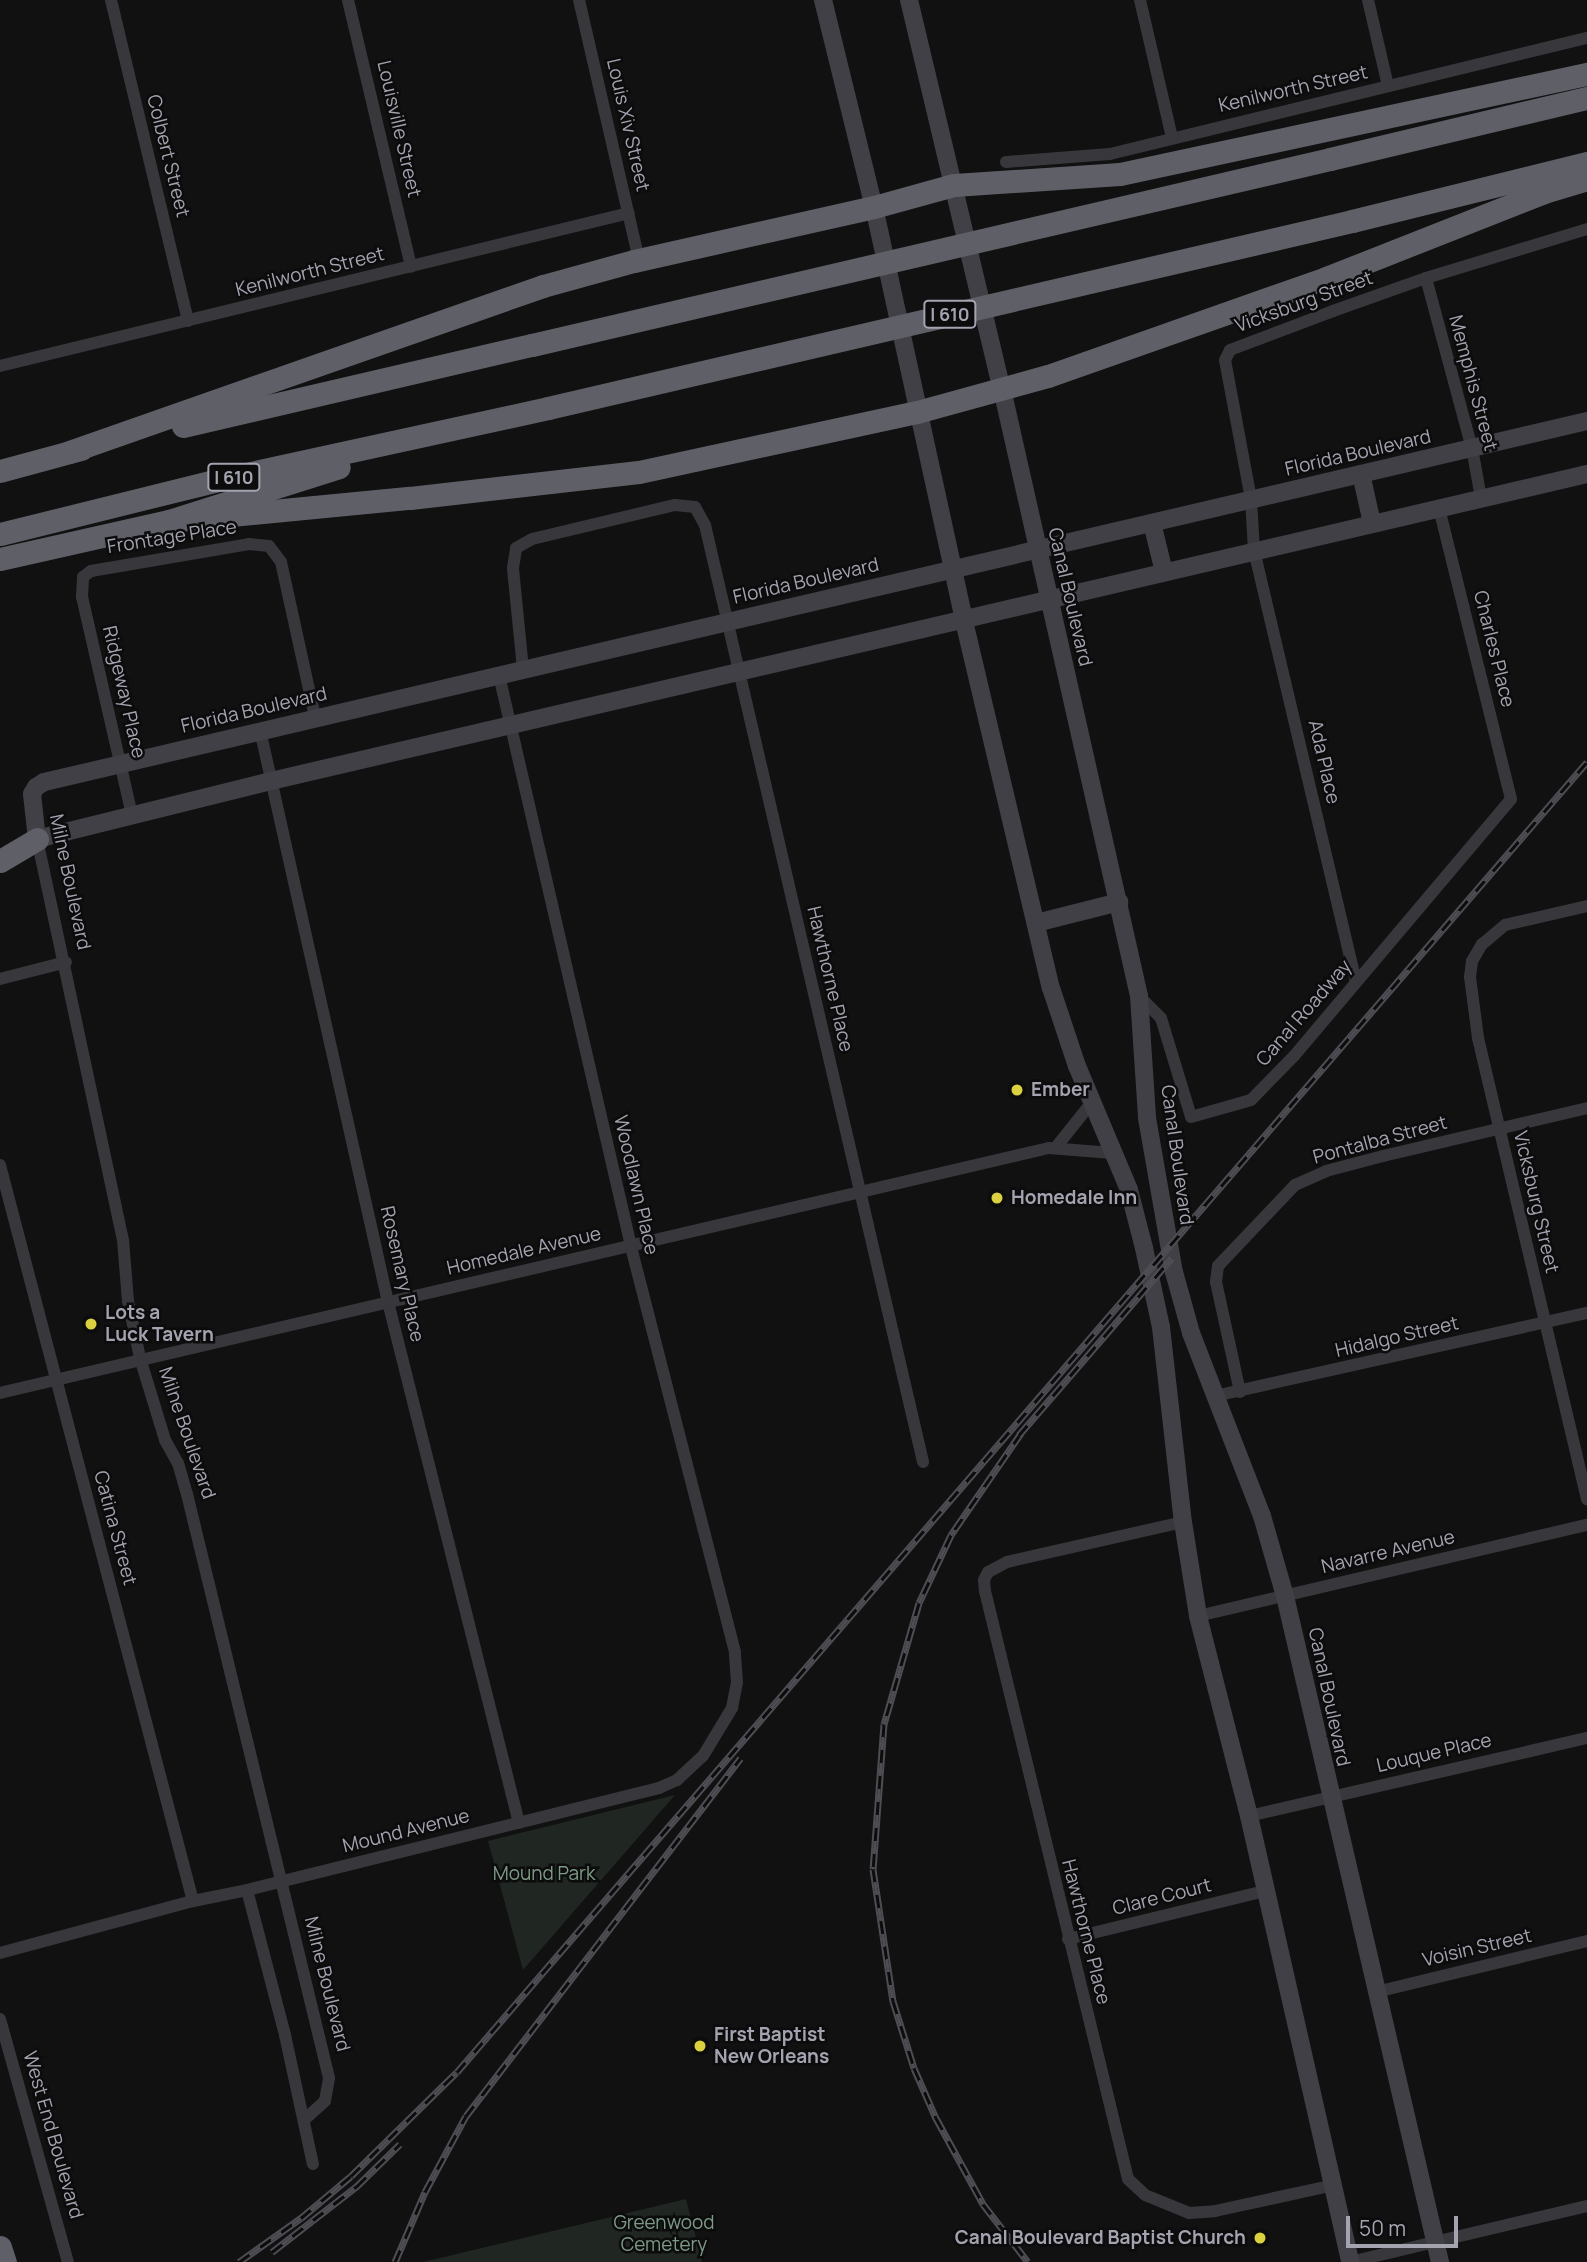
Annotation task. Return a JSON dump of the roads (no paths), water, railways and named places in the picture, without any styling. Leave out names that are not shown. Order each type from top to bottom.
[{"type":"highway","points":[[69,452],[542,286],[639,260],[874,207],[954,186],[1120,174],[1587,74]]},
{"type":"highway","points":[[0,471],[69,452],[1587,98]]},
{"type":"highway","name":"I 610","points":[[0,534],[250,473],[548,408],[1352,221],[1587,163]]},
{"type":"highway","points":[[169,520],[410,498],[639,472],[917,412],[1048,376],[1314,282],[1544,192],[1587,179]]},
{"type":"highway","points":[[0,559],[169,520],[469,426]]},
{"type":"highway","points":[[0,861],[37,839]]},
{"type":"highway","points":[[0,2247],[5,2262]]},
{"type":"main road","points":[[823,0],[874,207],[964,621],[1051,988],[1092,1102],[1129,1190],[1161,1327],[1183,1522],[1198,1616],[1249,1816],[1350,2262]]},
{"type":"main road","name":"Canal Boulevard","points":[[909,0],[1002,388],[1139,996],[1147,1118],[1158,1195],[1191,1333],[1259,1506],[1285,1596],[1440,2262]]},
{"type":"main road","name":"Florida Boulevard","points":[[36,787],[44,782],[120,762],[953,568],[1038,551],[1587,421]]},
{"type":"main road","points":[[1361,474],[1372,523]]},
{"type":"main road","points":[[37,839],[271,781],[1587,474]]},
{"type":"main road","points":[[1152,523],[1164,572]]},
{"type":"main road","name":"Milne Boulevard","points":[[36,787],[32,794],[37,839]]},
{"type":"main road","points":[[1036,923],[1119,902]]},
{"type":"street","name":"Colbert Street","points":[[111,0],[188,321]]},
{"type":"street","name":"Louisville Street","points":[[348,0],[411,267]]},
{"type":"street","name":"Louis Xiv Street","points":[[579,0],[639,260]]},
{"type":"street","points":[[1140,0],[1172,137]]},
{"type":"street","points":[[1368,0],[1388,86]]},
{"type":"street","name":"Kenilworth Street","points":[[1006,162],[1110,154],[1587,38]]},
{"type":"street","name":"Kenilworth Street","points":[[0,366],[629,213]]},
{"type":"street","name":"Vicksburg Street","points":[[1254,551],[1251,499],[1225,360],[1230,350],[1426,278],[1587,229]]},
{"type":"street","name":"Memphis Street","points":[[1426,278],[1472,448],[1481,498]]},
{"type":"street","name":"Hawthorne Place","points":[[523,669],[513,568],[516,548],[532,539],[675,505],[695,507],[705,525],[923,1462]]},
{"type":"street","name":"Charles Place","points":[[1438,508],[1511,799]]},
{"type":"street","name":"Frontage Place","points":[[83,577],[102,567],[249,544],[269,546],[281,562],[315,717]]},
{"type":"street","name":"Ada Place","points":[[1254,551],[1356,982]]},
{"type":"street","name":"Ridgeway Place","points":[[83,577],[82,597],[132,815]]},
{"type":"street","name":"Woodlawn Place","points":[[499,675],[508,726],[631,1246],[735,1652]]},
{"type":"street","name":"Rosemary Place","points":[[260,730],[388,1302],[519,1823]]},
{"type":"street","name":"Canal Roadway","points":[[1139,996],[1161,1017],[1191,1117],[1251,1100],[1294,1056],[1511,799]]},
{"type":"street","name":"Milne Boulevard","points":[[37,839],[66,962],[123,1240],[128,1301],[140,1358],[165,1440],[178,1463],[187,1494],[279,1882],[329,2078],[325,2101],[304,2120]]},
{"type":"street","name":"Vicksburg Street","points":[[1587,906],[1506,925],[1482,944],[1472,961],[1471,977],[1473,1014],[1587,1499]]},
{"type":"street","points":[[0,979],[66,962]]},
{"type":"street","points":[[1057,1146],[1092,1102]]},
{"type":"street","name":"Pontalba Street","points":[[1240,1392],[1216,1282],[1218,1266],[1295,1185],[1326,1171],[1587,1108]]},
{"type":"street","name":"Homedale Avenue","points":[[0,1393],[140,1358],[1057,1146],[1112,1153]]},
{"type":"street","name":"Catina Street","points":[[0,1165],[193,1901]]},
{"type":"street","name":"Hidalgo Street","points":[[1215,1396],[1587,1312]]},
{"type":"street","name":"Hawthorne Place","points":[[1183,1522],[1007,1562],[988,1572],[984,1580],[1068,1940],[1128,2179],[1135,2188],[1163,2204],[1189,2213],[1215,2211],[1334,2185]]},
{"type":"street","name":"Navarre Avenue","points":[[1198,1616],[1587,1525]]},
{"type":"street","name":"Mound Avenue","points":[[0,1953],[193,1901],[629,1798],[677,1780],[703,1756],[732,1708],[737,1683],[735,1652]]},
{"type":"street","name":"Louque Place","points":[[1249,1816],[1587,1738]]},
{"type":"street","points":[[247,1890],[313,2164]]},
{"type":"street","name":"Clare Court","points":[[1068,1940],[1265,1891]]},
{"type":"street","name":"Voisin Street","points":[[1376,1992],[1587,1941]]},
{"type":"street","name":"West End Boulevard","points":[[0,2019],[68,2262]]},
{"type":"street","points":[[1350,2262],[1587,2206]]},
{"type":"railway","points":[[239,2262],[301,2218],[351,2176],[457,2072],[1587,762]]},
{"type":"railway","points":[[1019,1435],[1172,1258]]},
{"type":"railway","points":[[1021,1433],[951,1535],[919,1603],[884,1724],[873,1869],[893,2001],[914,2068],[936,2118],[983,2204],[1028,2262]]},
{"type":"railway","points":[[395,2262],[425,2192],[466,2116],[741,1758]]},
{"type":"railway","points":[[272,2252],[357,2186],[400,2144]]},
{"type":"place","name":"Ember","points":[[1017,1090]]},
{"type":"place","name":"Homedale Inn","points":[[997,1198]]},
{"type":"place","name":"Lots a Luck Tavern","points":[[91,1324]]},
{"type":"place","name":"First Baptist New Orleans","points":[[700,2046]]},
{"type":"place","name":"Canal Boulevard Baptist Church","points":[[1260,2238]]},
{"type":"park label","name":"Mound Park","points":[[544,1874]]},
{"type":"park label","name":"Greenwood Cemetery","points":[[664,2234]]}]
